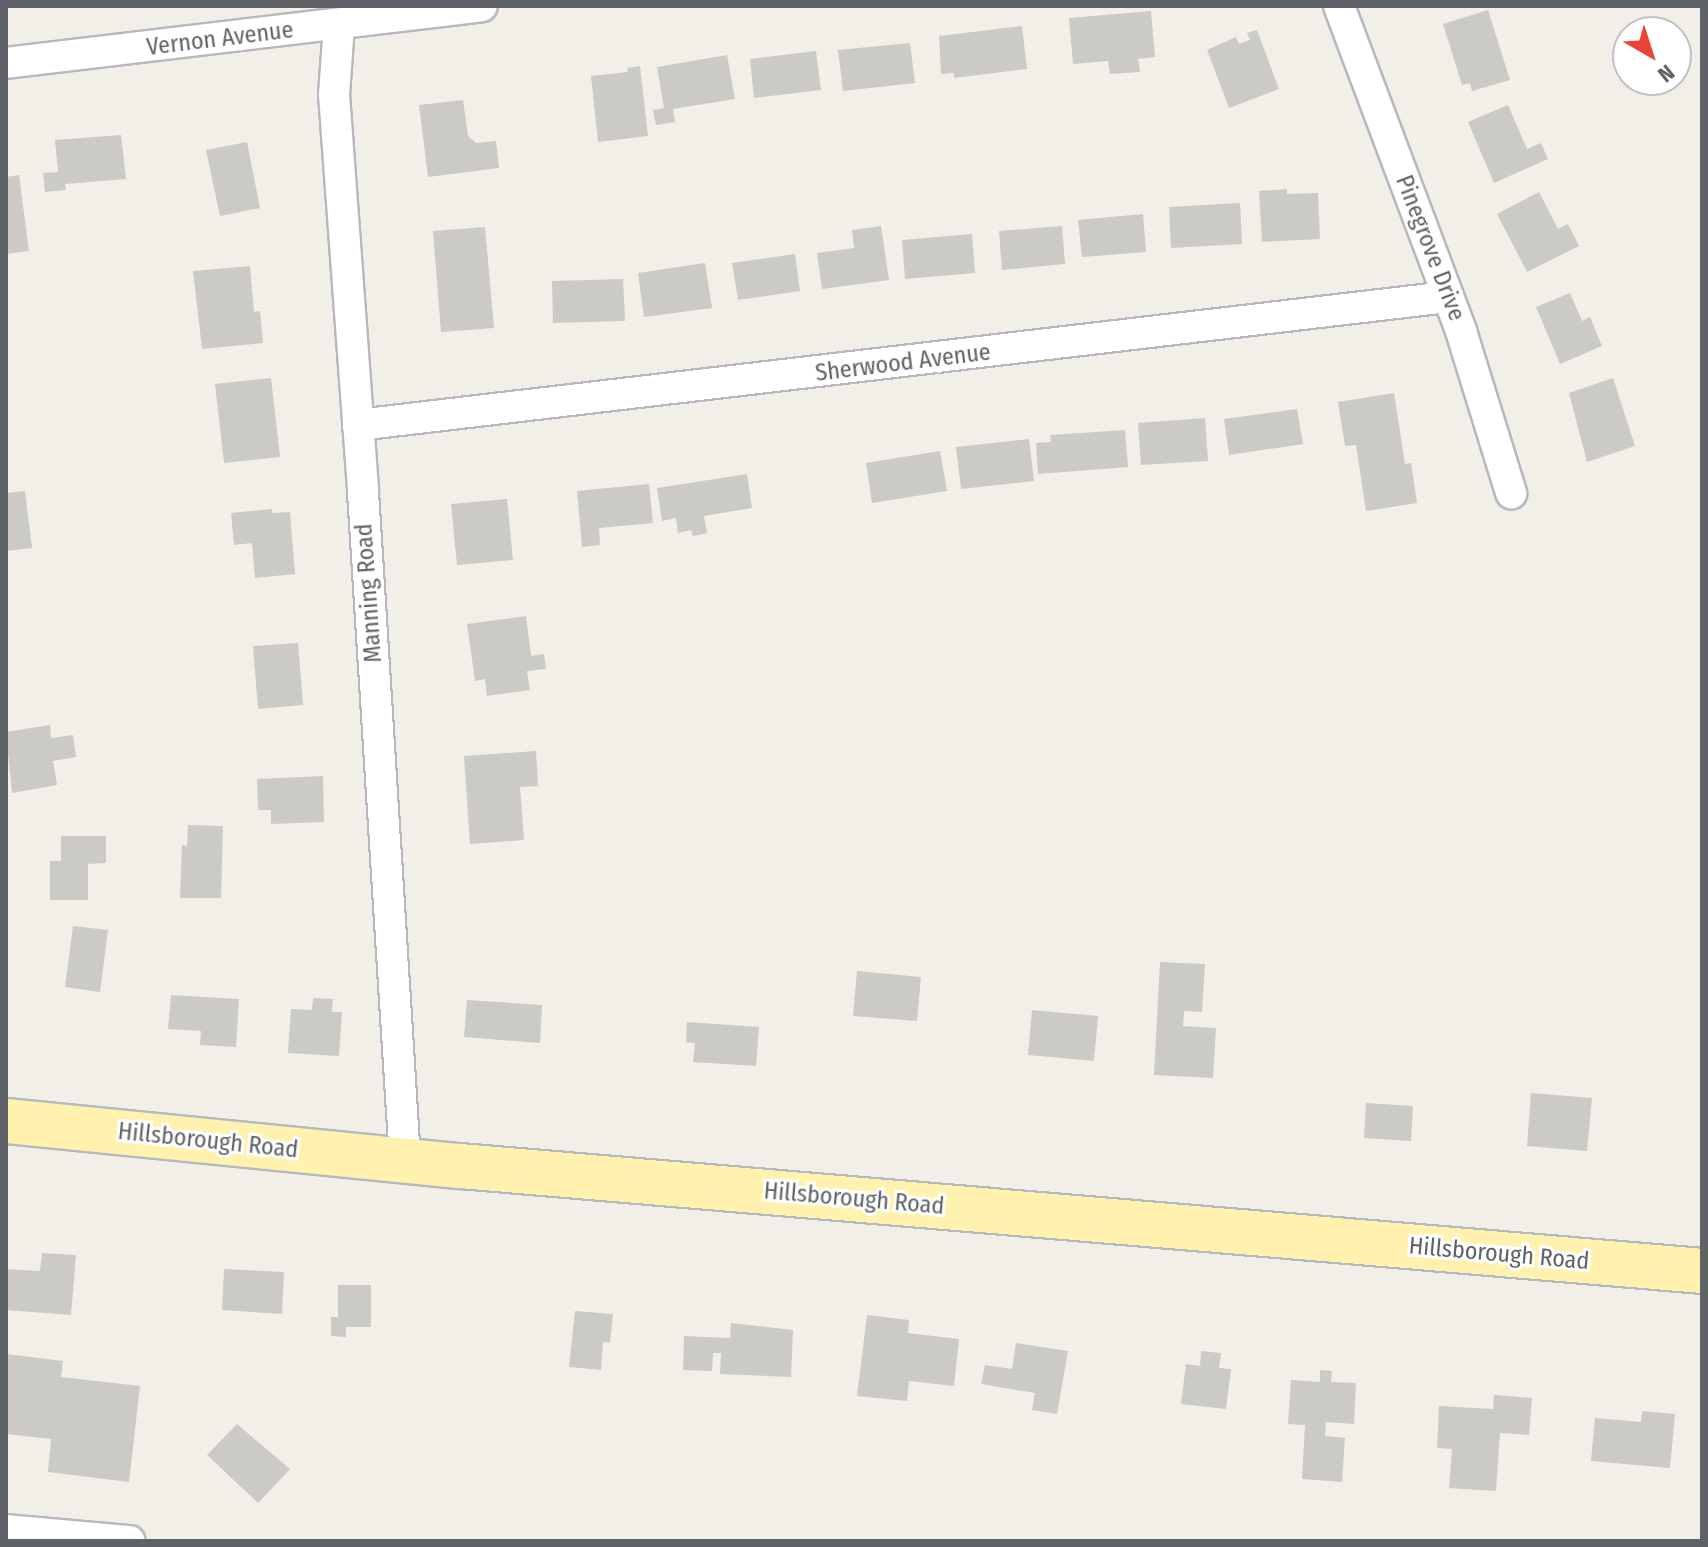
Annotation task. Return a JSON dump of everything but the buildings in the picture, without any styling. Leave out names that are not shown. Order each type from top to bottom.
[{"type":"main road","name":"Hillsborough Road","points":[[6,1121],[405,1160],[1702,1271]]},
{"type":"street","name":"Vernon Avenue","points":[[6,63],[339,25],[433,9],[482,6]]},
{"type":"street","name":"Pinegrove Drive","points":[[1339,6],[1448,297],[1511,493]]},
{"type":"street","name":"Manning Road","points":[[339,25],[334,94],[405,1160]]},
{"type":"street","name":"Sherwood Avenue","points":[[358,425],[1448,297]]},
{"type":"street","points":[[6,1530],[130,1541]]}]
